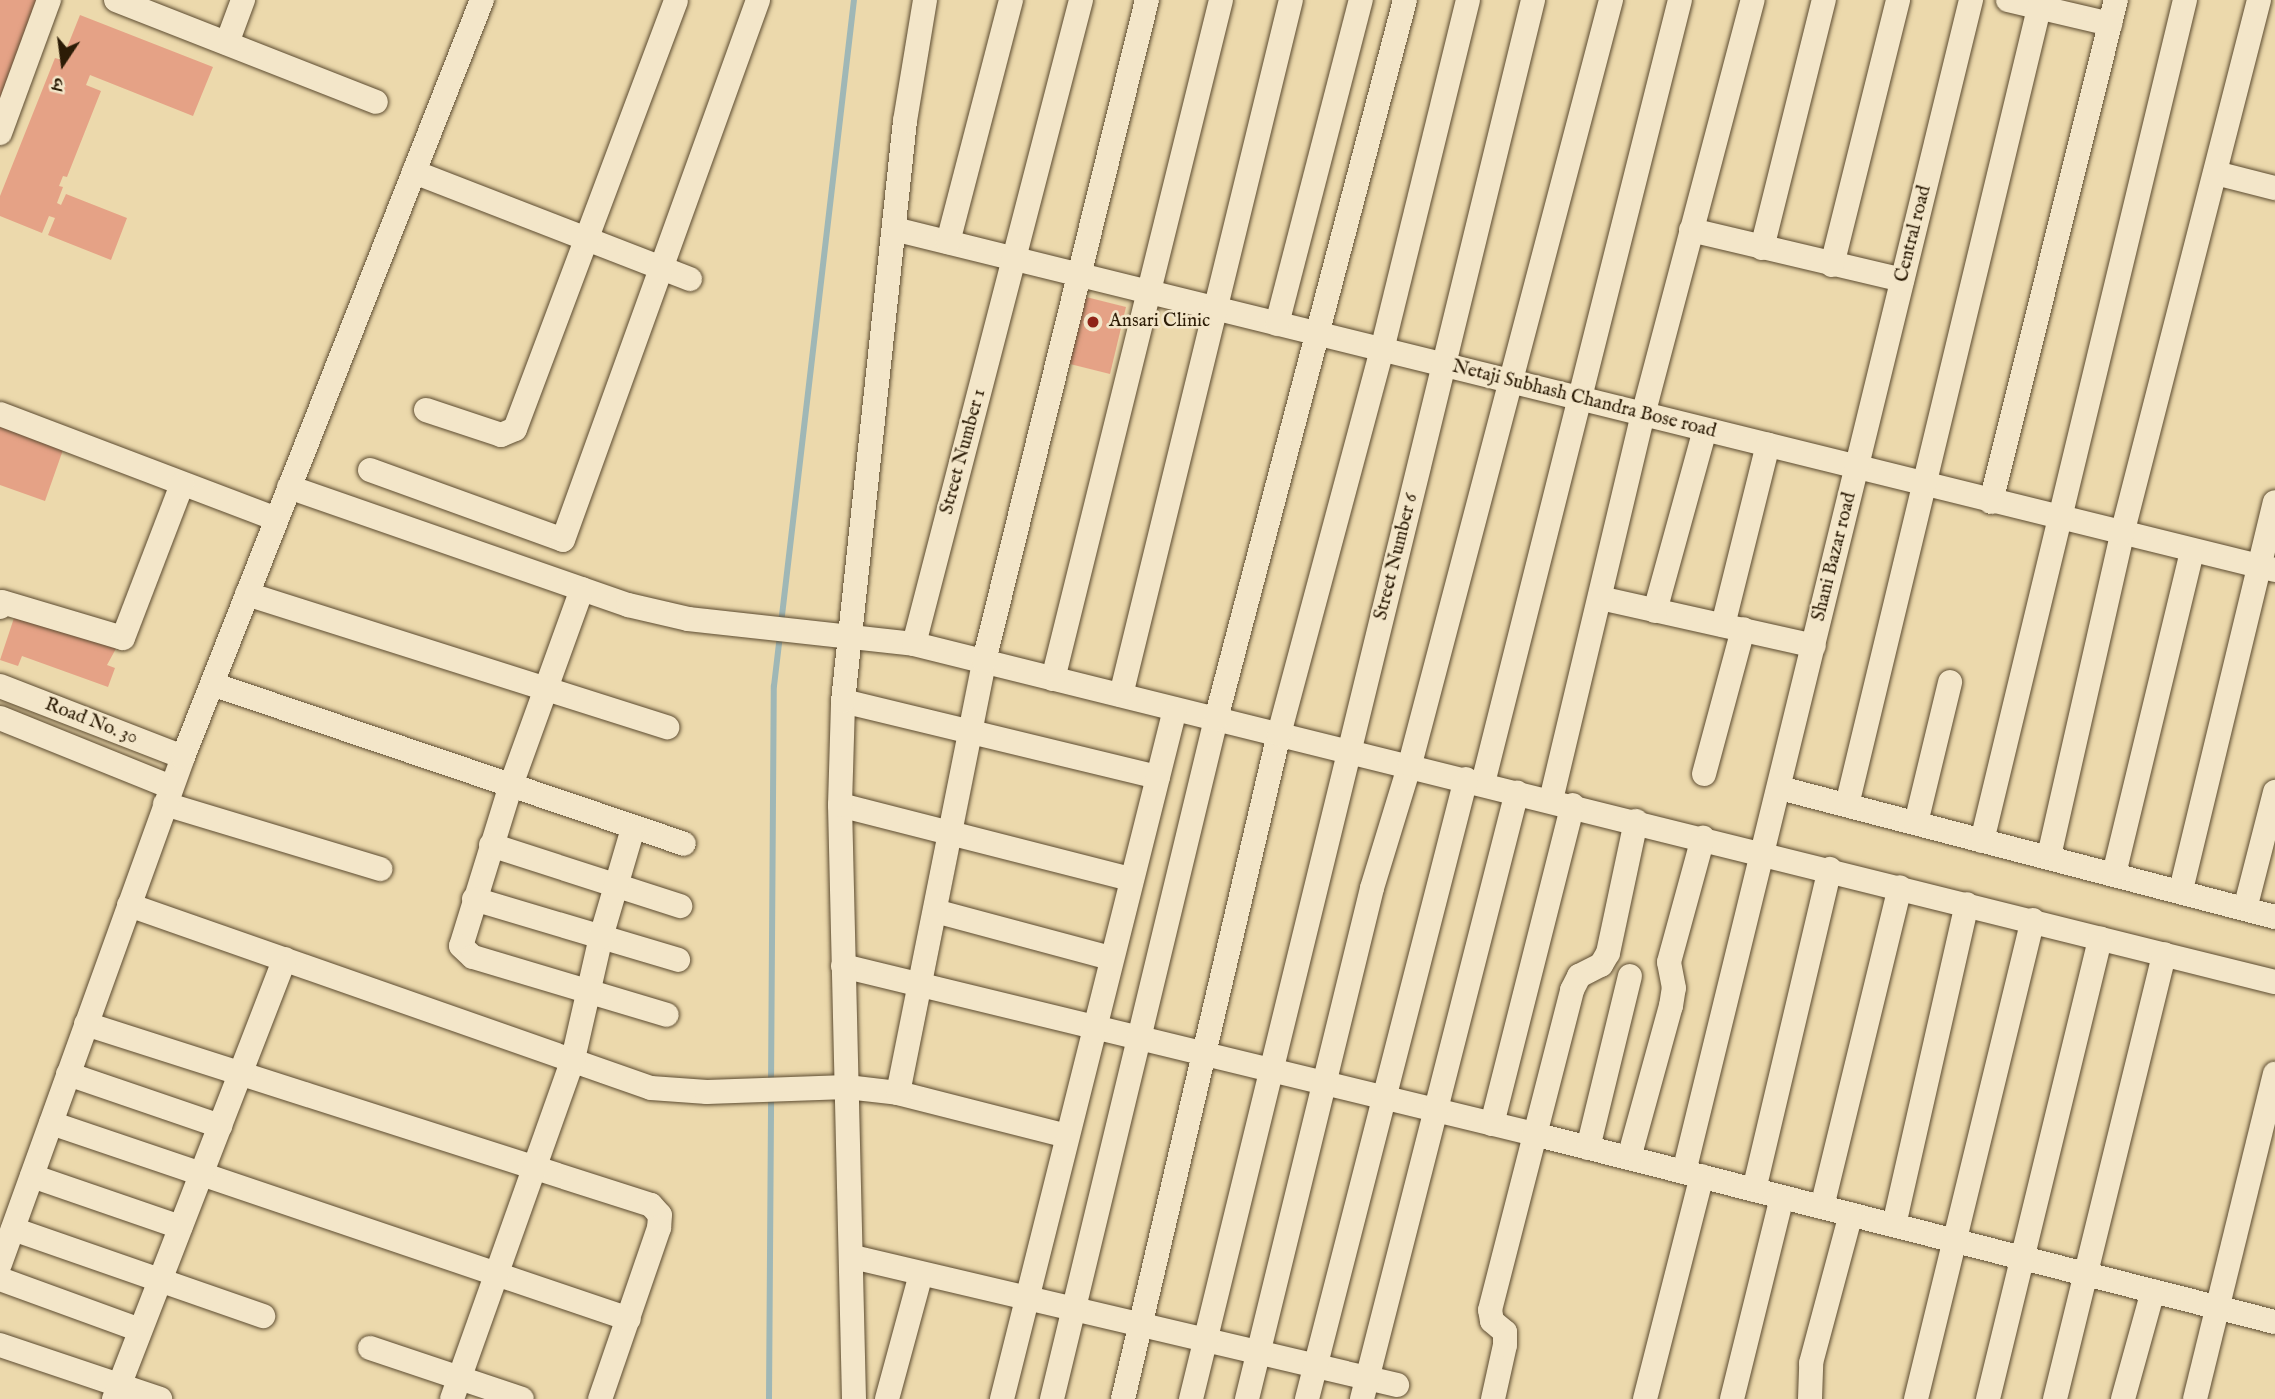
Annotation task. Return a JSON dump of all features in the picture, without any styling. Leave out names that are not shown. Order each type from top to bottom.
[{"type":"street","points":[[0,133],[49,0]]},
{"type":"street","points":[[116,0],[376,102]]},
{"type":"street","points":[[227,43],[243,0]]},
{"type":"street","points":[[0,1264],[168,795],[482,0]]},
{"type":"street","points":[[551,578],[659,267],[758,0]]},
{"type":"street","points":[[854,1399],[853,1257],[839,1088],[843,967],[840,806],[844,701],[848,636],[894,229],[925,0]]},
{"type":"street","points":[[948,242],[1010,0]]},
{"type":"street","name":"Street Number 1","points":[[914,644],[1081,0]]},
{"type":"street","points":[[898,1093],[984,661],[1147,0]]},
{"type":"street","points":[[1053,679],[1221,0]]},
{"type":"street","points":[[1121,695],[1212,308],[1291,0]]},
{"type":"street","points":[[1277,324],[1361,0]]},
{"type":"street","points":[[1052,1399],[1142,1039],[1216,719],[1405,0]]},
{"type":"street","points":[[1122,1399],[1279,734],[1382,350],[1468,0]]},
{"type":"street","name":"Street Number 6","points":[[1191,1399],[1533,0]]},
{"type":"street","points":[[1247,1399],[1372,888],[1410,764],[1611,0]]},
{"type":"street","points":[[1307,1399],[1386,1098],[1580,400],[1680,0]]},
{"type":"street","points":[[1492,1124],[1562,803],[1600,598],[1643,415],[1753,0]]},
{"type":"street","points":[[1762,248],[1824,0]]},
{"type":"street","points":[[1832,265],[1898,0]]},
{"type":"street","name":"Central road","points":[[1856,468],[1971,0]]},
{"type":"street","points":[[2008,0],[2040,4],[2110,24]]},
{"type":"street","points":[[1991,502],[2116,0]]},
{"type":"street","points":[[1983,841],[2057,518],[2185,0]]},
{"type":"street","points":[[2049,856],[2122,534],[2259,0]]},
{"type":"street","points":[[426,410],[501,435],[515,429],[676,1]]},
{"type":"street","points":[[1847,806],[2040,4]]},
{"type":"street","points":[[414,172],[690,279]]},
{"type":"street","points":[[2216,173],[2275,188]]},
{"type":"street","name":"Netaji Subhash Chandra Bose road","points":[[894,229],[2267,569]]},
{"type":"street","points":[[1692,230],[1902,280]]},
{"type":"street","points":[[0,414],[276,519]]},
{"type":"street","points":[[1655,611],[1704,430]]},
{"type":"street","points":[[1704,774],[1768,445]]},
{"type":"street","name":"Shani Bazar road","points":[[1645,1399],[1765,853],[1856,468]]},
{"type":"street","points":[[370,470],[563,540]]},
{"type":"street","points":[[0,607],[2,601],[123,638],[181,484]]},
{"type":"street","points":[[289,487],[582,589],[688,618],[914,644],[1410,764],[2275,982]]},
{"type":"street","points":[[2181,890],[2267,569],[2275,502]]},
{"type":"street","points":[[2114,874],[2192,551]]},
{"type":"street","points":[[582,589],[549,690],[510,788],[461,938],[465,953],[667,1015]]},
{"type":"street","points":[[247,594],[667,727]]},
{"type":"street","points":[[1600,598],[1814,646]]},
{"type":"street","points":[[1916,823],[1950,682]]},
{"type":"street","points":[[212,684],[510,788],[684,844]]},
{"type":"street","name":"Road No. 30","points":[[0,687],[183,757]]},
{"type":"street","points":[[844,701],[1158,777]]},
{"type":"street","points":[[1002,1399],[1175,709]]},
{"type":"street","name":"Road No. 30","points":[[0,718],[168,795],[380,869]]},
{"type":"street","points":[[1780,788],[2181,890],[2275,917]]},
{"type":"street","points":[[1364,1389],[1517,792]]},
{"type":"street","points":[[2245,909],[2275,792]]},
{"type":"street","points":[[840,806],[1132,879]]},
{"type":"street","points":[[1493,1399],[1505,1332],[1492,1321],[1490,1311],[1572,990],[1579,976],[1601,965],[1608,953],[1636,821]]},
{"type":"street","points":[[456,1389],[537,1168],[573,1059],[601,937],[633,828]]},
{"type":"street","points":[[1629,1158],[1671,1006],[1674,988],[1669,962],[1703,838]]},
{"type":"street","points":[[491,845],[616,883],[680,906]]},
{"type":"street","points":[[1754,1189],[1830,869]]},
{"type":"street","points":[[1822,1207],[1900,887]]},
{"type":"street","points":[[474,899],[678,960]]},
{"type":"street","points":[[1894,1225],[1967,904]]},
{"type":"street","points":[[129,905],[651,1088],[707,1092],[839,1088],[898,1093],[1067,1136]]},
{"type":"street","points":[[935,911],[1111,958]]},
{"type":"street","points":[[1916,1399],[2033,920]]},
{"type":"street","points":[[1988,1399],[2100,938]]},
{"type":"street","points":[[2055,1399],[2164,954]]},
{"type":"street","points":[[116,1392],[285,959]]},
{"type":"street","points":[[843,967],[1094,1025],[1588,1147],[2275,1322]]},
{"type":"street","points":[[1588,1147],[1630,976]]},
{"type":"street","points":[[86,1024],[651,1205],[660,1215],[629,1319],[600,1399]]},
{"type":"street","points":[[68,1074],[220,1126]]},
{"type":"street","points":[[2195,1399],[2275,1074]]},
{"type":"street","points":[[51,1123],[629,1319]]},
{"type":"street","points":[[32,1176],[180,1227]]},
{"type":"street","points":[[1732,1399],[1782,1197]]},
{"type":"street","points":[[1810,1399],[1811,1363],[1851,1214]]},
{"type":"street","points":[[13,1229],[263,1315]]},
{"type":"street","points":[[853,1257],[1314,1366],[1364,1389],[1397,1385]]},
{"type":"street","points":[[887,1399],[921,1274]]},
{"type":"street","points":[[0,1279],[141,1330]]},
{"type":"street","points":[[2123,1399],[2153,1291]]},
{"type":"street","points":[[0,1345],[116,1392],[160,1399]]},
{"type":"street","points":[[370,1348],[456,1389],[522,1399]]},
{"type":"building","points":[[0,0],[37,0],[0,102]]},
{"type":"building","points":[[80,15],[213,67],[193,116],[90,75],[86,85],[101,91],[67,177],[63,176],[59,186],[63,187],[57,203],[61,205],[66,194],[127,218],[111,260],[48,235],[55,218],[49,216],[42,233],[0,216],[0,196],[55,58],[62,60]]},
{"type":"building","points":[[1082,296],[1126,307],[1110,374],[1066,363]]},
{"type":"building","points":[[0,424],[64,447],[45,501],[0,485]]},
{"type":"building","points":[[16,612],[119,643],[107,665],[115,668],[108,687],[22,656],[18,666],[0,660]]},
{"type":"waterway","points":[[781,624],[854,0]]},
{"type":"waterway","points":[[771,1085],[774,686],[780,635]]},
{"type":"waterway","points":[[769,1399],[771,1096]]},
{"type":"place","name":"Ansari Clinic","points":[[1093,322]]}]
